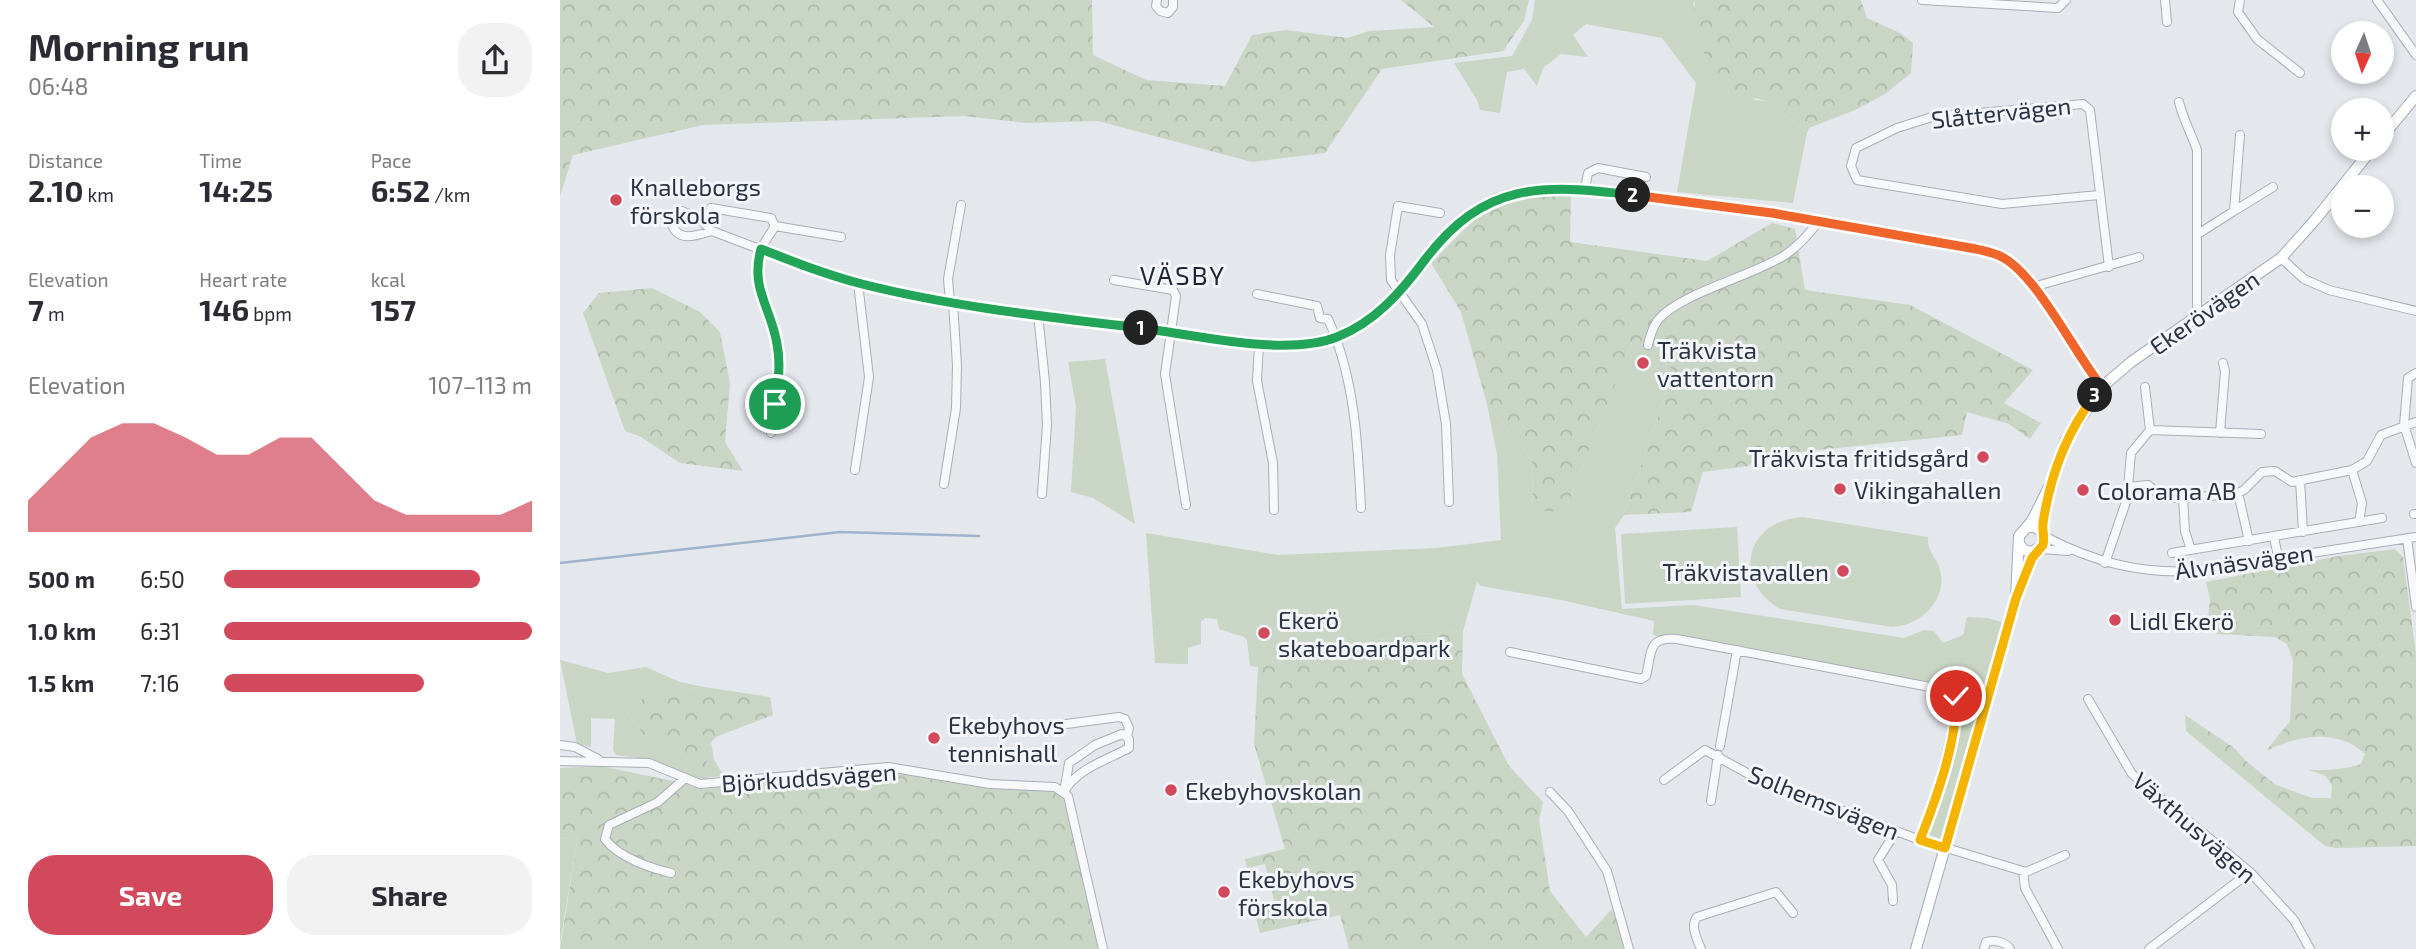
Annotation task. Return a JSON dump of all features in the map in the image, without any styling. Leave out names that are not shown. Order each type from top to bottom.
[{"type":"main road","points":[[2394,122],[2416,96]]},
{"type":"main road","name":"Ekerövägen","points":[[2027,527],[2051,483],[2066,440],[2102,387],[2131,362],[2281,258],[2362,161]]},
{"type":"main road","name":"Ekerövägen","points":[[2043,534],[2051,483]]},
{"type":"main road","points":[[1916,949],[2016,598],[2043,534],[2035,527],[2027,527],[2020,532],[2016,598]]},
{"type":"main road","points":[[2019,544],[2027,551],[2038,550]]},
{"type":"street","points":[[1157,0],[1156,6],[1160,12],[1168,13],[1173,7],[1173,0]]},
{"type":"street","points":[[1922,0],[2058,8],[2066,0]]},
{"type":"street","points":[[2165,0],[2167,22]]},
{"type":"street","points":[[2240,0],[2238,12],[2257,39],[2300,73]]},
{"type":"street","points":[[2377,0],[2416,55]]},
{"type":"street","points":[[2179,102],[2197,150],[2197,309],[2200,315]]},
{"type":"street","name":"Slåttervägen","points":[[2099,195],[2002,204],[1857,180],[1851,166],[1856,149],[1897,128],[1932,117],[2083,104],[2090,110],[2109,267]]},
{"type":"street","points":[[2234,211],[2240,135]]},
{"type":"street","points":[[1585,189],[1588,173],[1598,168],[1646,177]]},
{"type":"street","points":[[2197,234],[2273,187]]},
{"type":"street","points":[[712,231],[689,237],[680,235],[672,225],[676,215],[682,211],[699,218],[712,231],[859,283],[952,303],[1259,344],[1298,344],[1336,337],[1371,318],[1400,293],[1442,237],[1467,215],[1494,200],[1540,188],[1585,189],[1819,221],[2002,256],[2019,269],[2033,287],[2102,387]]},
{"type":"street","points":[[944,484],[956,408],[957,365],[948,279],[961,205]]},
{"type":"street","points":[[1440,213],[1398,206],[1390,255],[1391,280],[1422,324],[1437,370],[1446,424],[1449,502]]},
{"type":"street","points":[[711,208],[771,218],[775,226]]},
{"type":"street","points":[[1648,345],[1659,319],[1672,309],[1784,256],[1804,241],[1819,221]]},
{"type":"street","points":[[775,226],[841,237]]},
{"type":"street","points":[[771,433],[779,373],[778,353],[756,279],[756,266],[761,249],[775,226]]},
{"type":"street","points":[[2033,287],[2139,257]]},
{"type":"street","points":[[2281,258],[2304,279],[2329,289],[2416,311]]},
{"type":"street","points":[[1114,280],[1172,290],[1176,296],[1165,374],[1186,505]]},
{"type":"street","points":[[855,470],[869,377],[859,283]]},
{"type":"street","points":[[1257,294],[1317,306],[1320,318],[1328,320],[1336,337],[1352,397],[1359,456],[1360,508]]},
{"type":"street","points":[[1038,314],[1047,425],[1042,494]]},
{"type":"street","points":[[1259,344],[1257,381],[1273,463],[1275,510]]},
{"type":"street","points":[[2220,433],[2225,371],[2223,363]]},
{"type":"street","points":[[2416,373],[2408,378],[2404,425],[2416,463]]},
{"type":"street","points":[[2105,563],[2127,499],[2131,453],[2150,430],[2146,387]]},
{"type":"street","points":[[2128,487],[2148,485],[2163,498],[2183,498],[2238,493],[2262,471],[2275,471],[2292,482],[2352,470],[2367,461],[2381,435],[2416,422]]},
{"type":"street","points":[[2150,430],[2261,434]]},
{"type":"street","points":[[2352,470],[2362,503],[2359,522]]},
{"type":"street","points":[[2300,480],[2303,532]]},
{"type":"street","points":[[2238,493],[2249,541]]},
{"type":"street","points":[[2183,498],[2185,531],[2191,550]]},
{"type":"street","points":[[2172,553],[2382,517]]},
{"type":"street","name":"Älvnäsvägen","points":[[2043,534],[2074,551],[2105,563],[2167,572],[2195,571],[2412,537]]},
{"type":"street","points":[[2274,537],[2278,557]]},
{"type":"street","points":[[2412,537],[2416,607]]},
{"type":"street","name":"Älvnäsvägen","points":[[2038,550],[2074,551]]},
{"type":"street","points":[[1510,652],[1641,680],[1646,676],[1651,648],[1664,638],[1951,691],[1956,696],[1946,764],[1920,840]]},
{"type":"street","points":[[1720,746],[1737,650]]},
{"type":"street","name":"Växthusvägen","points":[[2088,699],[2132,774],[2250,872],[2294,920],[2310,949]]},
{"type":"street","points":[[1051,726],[1119,717],[1125,719],[1129,728],[1129,748],[1082,773],[1069,783],[1064,792]]},
{"type":"street","points":[[1103,949],[1070,804],[1064,792],[1069,762],[1095,745],[1122,734],[1127,737]]},
{"type":"street","name":"Björkuddsvägen","points":[[560,745],[575,747],[601,760],[649,763],[700,784],[888,767],[990,784],[1055,787],[1064,792]]},
{"type":"street","name":"Solhemsvägen","points":[[1664,780],[1706,750],[1756,778],[1920,840],[2022,871]]},
{"type":"street","points":[[1711,801],[1718,755]]},
{"type":"street","points":[[560,761],[601,760]]},
{"type":"street","points":[[671,873],[657,870],[612,848],[606,839],[609,825],[658,802],[684,779]]},
{"type":"street","points":[[1549,792],[1568,811],[1607,871],[1629,949]]},
{"type":"street","points":[[1893,901],[1892,885],[1878,860],[1896,831]]},
{"type":"street","points":[[2058,949],[2025,888],[2022,871],[2026,872],[2064,855]]},
{"type":"street","points":[[2149,949],[2250,872]]},
{"type":"street","points":[[1701,949],[1693,927],[1697,917],[1776,892],[1793,913]]},
{"type":"street","points":[[1984,949],[1986,942],[1995,940],[2008,945],[2010,949]]},
{"type":"green space","points":[[560,0],[1092,0],[1093,55],[1146,80],[1225,86],[1252,35],[1286,30],[1348,38],[1369,31],[1434,27],[1401,0],[1529,0],[1524,21],[1503,51],[1382,69],[1325,153],[1252,162],[1098,121],[1027,123],[964,116],[703,125],[573,155],[560,196]]},
{"type":"green space","points":[[1535,0],[1695,0],[1693,5],[1755,100],[1768,101],[1807,133],[1793,203],[1677,192],[1696,83],[1662,38],[1586,24],[1573,35],[1588,57],[1561,54],[1543,68],[1537,86],[1524,69],[1507,72],[1500,113],[1480,110],[1477,100],[1454,63],[1512,56],[1532,20]]},
{"type":"green space","points":[[1695,0],[1861,0],[1867,18],[1900,33],[1913,43],[1911,73],[1885,94],[1855,110],[1809,128],[1807,133],[1768,101],[1738,94],[1716,71],[1693,30]]},
{"type":"green space","points":[[1571,194],[1570,242],[1707,261],[1772,223],[1795,229],[1805,290],[1910,305],[2033,370],[2004,403],[2041,423],[2030,439],[2009,424],[1967,412],[1962,435],[1761,456],[1748,466],[1703,472],[1691,512],[1624,515],[1673,374],[1665,350],[1632,342],[1567,506],[1551,512],[1533,508],[1532,460],[1487,404],[1461,312],[1431,263],[1475,219],[1518,198]]},
{"type":"green space","points":[[652,288],[700,312],[720,332],[730,383],[725,442],[743,471],[680,463],[641,437],[625,431],[583,313],[599,293]]},
{"type":"green space","points":[[1632,342],[1666,350],[1673,374],[1624,515],[1615,528],[1622,609],[1693,605],[1904,638],[1924,630],[1934,631],[1943,643],[1963,635],[1967,617],[1988,618],[2008,624],[1945,848],[1920,840],[1940,788],[1956,696],[1867,674],[1653,635],[1654,621],[1561,600],[1481,586],[1477,582],[1463,631],[1360,643],[1258,667],[1250,666],[1247,640],[1244,637],[1219,629],[1217,619],[1205,618],[1201,622],[1201,644],[1188,648],[1188,664],[1155,663],[1146,533],[1278,555],[1436,548],[1501,540],[1497,455],[1487,404],[1532,460],[1533,508],[1567,506]]},
{"type":"green space","points":[[1105,359],[1135,524],[1093,498],[1071,492],[1076,407],[1068,362]]},
{"type":"green space","points":[[1803,517],[1928,537],[1941,578],[1937,599],[1923,616],[1913,622],[1892,627],[1780,609],[1765,597],[1755,583],[1751,568],[1752,553],[1758,540],[1768,529],[1784,521]]},
{"type":"green space","points":[[1737,527],[1741,597],[1625,604],[1621,534]]},
{"type":"green space","points":[[2395,549],[2403,557],[2416,654],[2416,846],[2325,846],[2186,731],[2185,715],[2233,747],[2276,785],[2312,798],[2331,798],[2332,786],[2326,776],[2309,770],[2361,764],[2365,754],[2342,740],[2330,737],[2304,738],[2266,751],[2290,721],[2293,661],[2287,644],[2275,637],[2217,634],[2207,629],[2210,599],[2206,582],[2339,556]]},
{"type":"green space","points":[[1463,631],[1462,674],[1509,766],[1543,802],[1539,820],[1550,891],[1586,937],[1612,909],[1628,949],[1349,949],[1340,915],[1260,933],[1254,911],[1275,905],[1265,864],[1247,868],[1245,859],[1285,849],[1254,744],[1258,667],[1360,643]]},
{"type":"green space","points":[[560,660],[608,673],[646,667],[680,682],[704,687],[663,693],[646,700],[627,713],[643,734],[682,754],[695,766],[708,760],[711,742],[714,760],[724,776],[703,780],[647,759],[616,755],[613,750],[615,719],[591,718],[591,747],[577,744]]},
{"type":"green space","points":[[704,687],[770,697],[773,715],[718,736],[711,742],[704,767],[695,766],[682,754],[650,739],[627,713],[633,705],[651,695]]},
{"type":"green space","points":[[601,766],[701,787],[889,771],[997,789],[1052,789],[1061,794],[1067,805],[1100,949],[560,949],[578,835],[560,839],[560,768]]},
{"type":"green space","points":[[578,835],[560,943],[560,839]]},
{"type":"waterway","points":[[560,563],[840,532],[979,536]]},
{"type":"place","name":"Knalleborgs förskola","points":[[616,200]]},
{"type":"place","name":"Träkvista vattentorn","points":[[1643,363]]},
{"type":"place","name":"Träkvista fritidsgård","points":[[1983,457]]},
{"type":"place","name":"Vikingahallen","points":[[1840,489]]},
{"type":"place","name":"Colorama AB","points":[[2083,490]]},
{"type":"place","name":"Träkvistavallen","points":[[1843,571]]},
{"type":"place","name":"Lidl Ekerö","points":[[2115,620]]},
{"type":"place","name":"Ekerö skateboardpark","points":[[1264,633]]},
{"type":"place","name":"Ekebyhovs tennishall","points":[[934,738]]},
{"type":"place","name":"Ekebyhovskolan","points":[[1171,790]]},
{"type":"place","name":"Ekebyhovs förskola","points":[[1224,892]]},
{"type":"district","name":"VÄSBY","points":[[1183,274]]},
{"type":"route","points":[[775,404],[779,373],[777,343],[756,279],[756,266],[761,249],[809,268],[900,293],[1102,324],[1259,344],[1298,344],[1336,337],[1371,318],[1400,293],[1442,237],[1467,215],[1494,200],[1540,188],[1585,189],[1711,204],[1976,249],[2002,256],[2019,269],[2102,387],[2066,440],[2051,483],[2043,524],[2043,545],[2032,558],[2016,598],[1945,848],[1920,840],[1940,788],[1949,751],[1956,696]]}]
